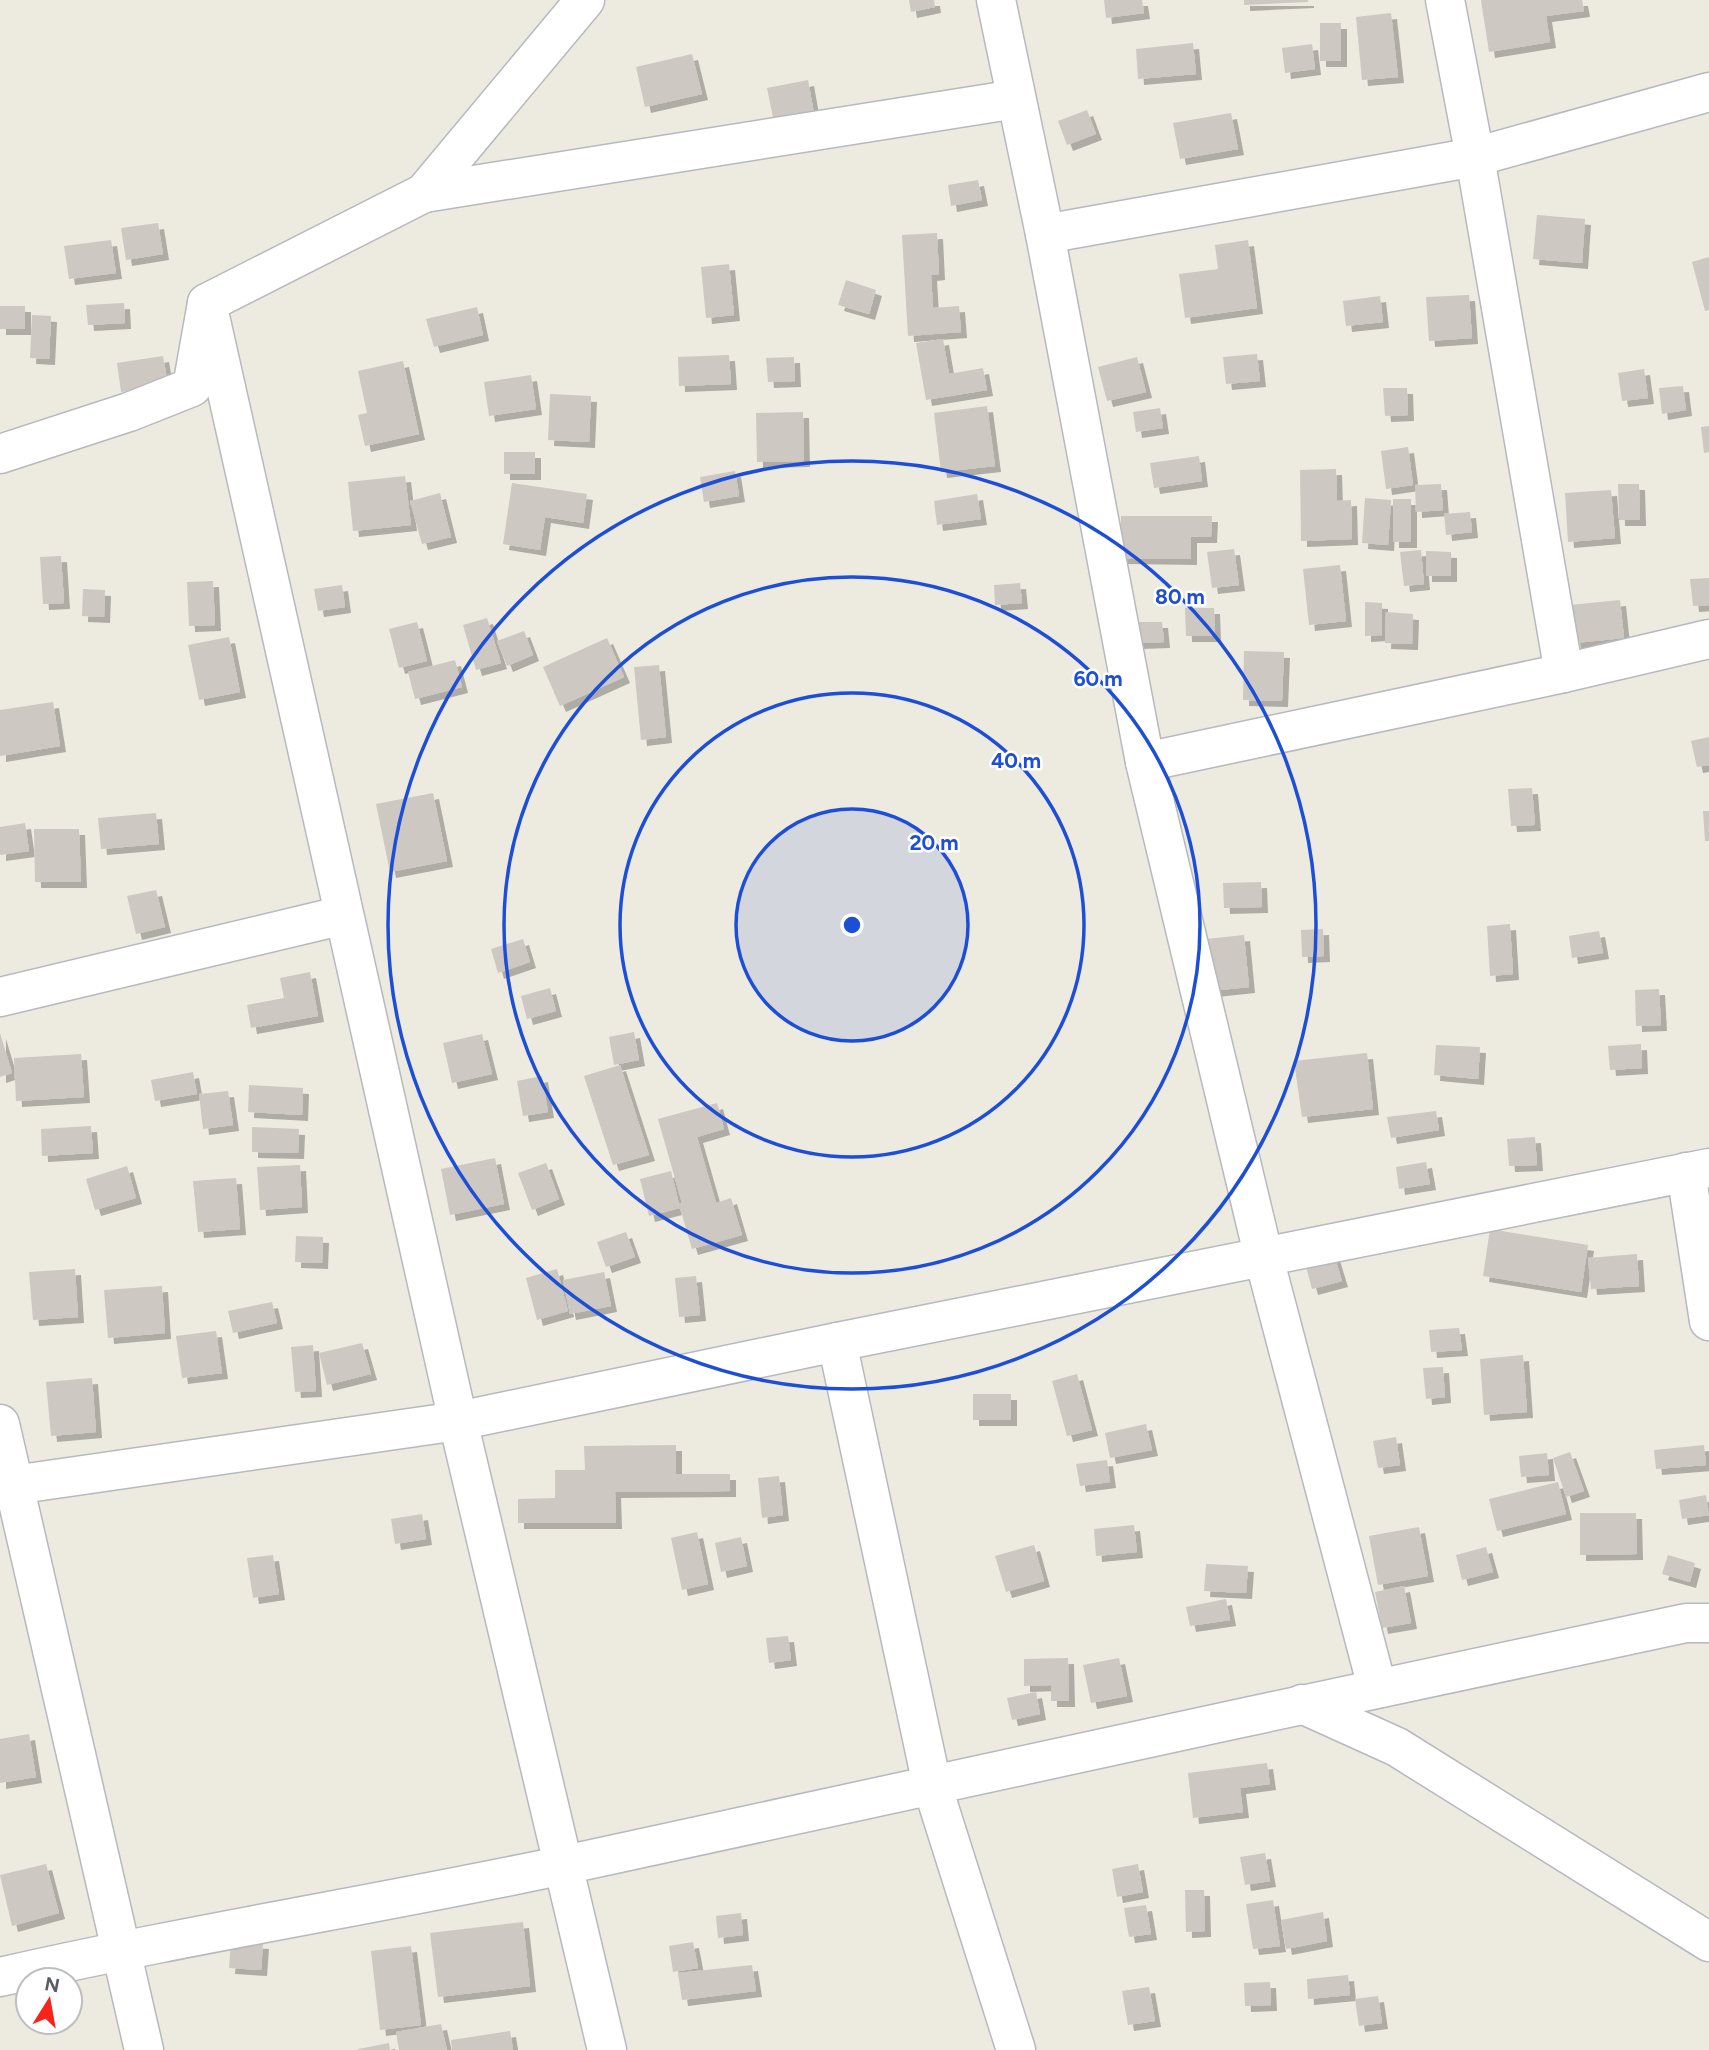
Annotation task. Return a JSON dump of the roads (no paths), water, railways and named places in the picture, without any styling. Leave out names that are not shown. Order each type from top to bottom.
[{"type":"street","points":[[424,193],[585,0]]},
{"type":"street","points":[[996,0],[1045,234],[1145,762],[1265,1258],[1377,1688]]},
{"type":"street","points":[[1446,0],[1563,673]]},
{"type":"street","points":[[1045,234],[1475,156],[1709,92]]},
{"type":"street","points":[[207,303],[424,193],[1016,99]]},
{"type":"street","points":[[0,454],[192,387],[207,303]]},
{"type":"street","points":[[207,303],[458,1421],[607,2050]]},
{"type":"street","points":[[1145,762],[1563,673],[1709,639]]},
{"type":"street","points":[[0,997],[345,915]]},
{"type":"street","points":[[6,1485],[458,1421],[837,1342],[1698,1170],[1709,1321]]},
{"type":"street","points":[[837,1342],[932,1784],[1016,2050]]},
{"type":"street","points":[[0,1424],[6,1485],[144,2050]]},
{"type":"street","points":[[0,1977],[121,1950],[563,1865],[1686,1623],[1709,1623]]},
{"type":"street","points":[[1302,1704],[1397,1747],[1709,1942]]}]
